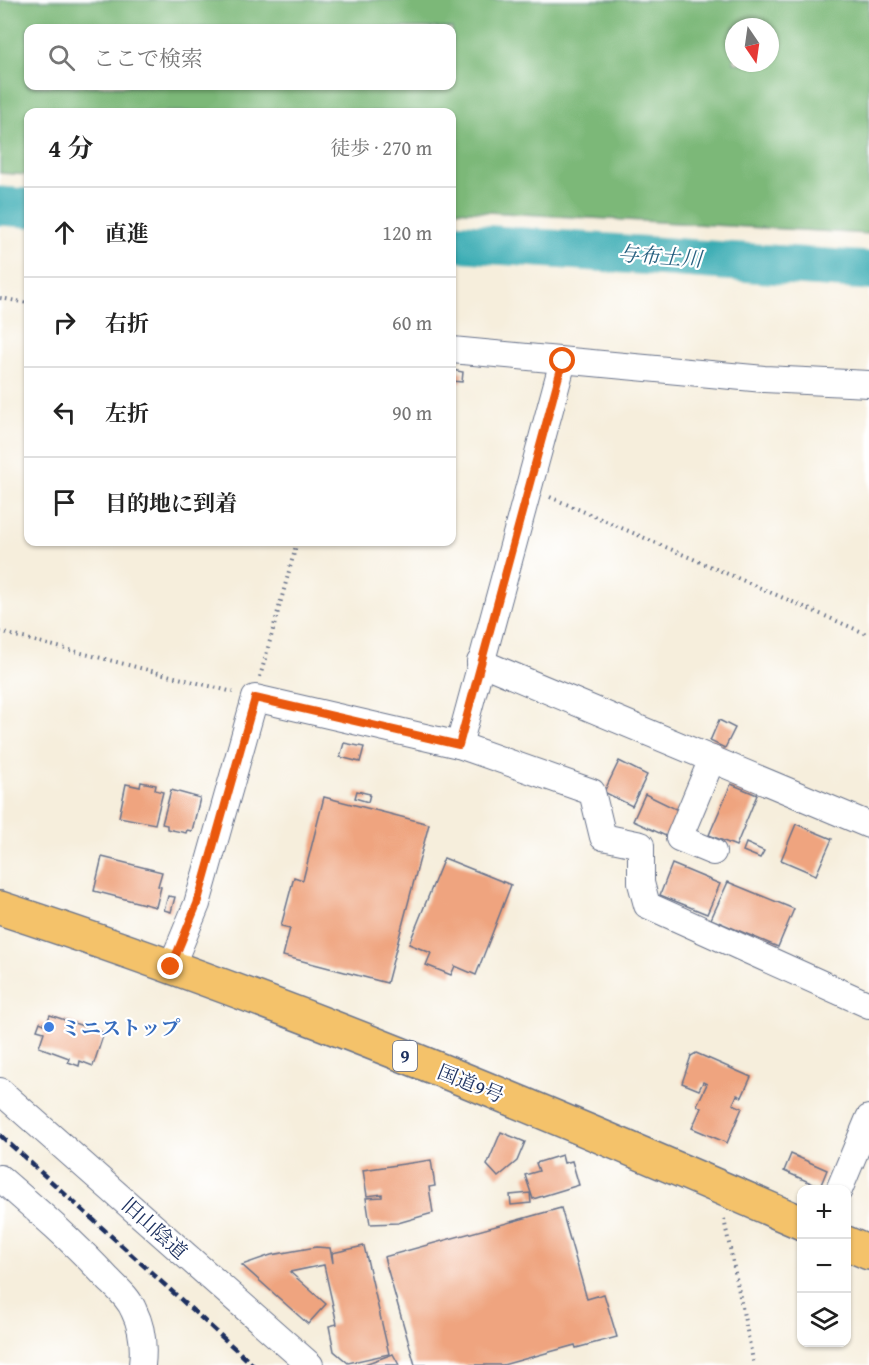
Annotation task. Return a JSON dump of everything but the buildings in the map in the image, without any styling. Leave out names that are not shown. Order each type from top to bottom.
[{"type":"highway","name":"国道9号","points":[[0,908],[171,967],[419,1061],[797,1221]]},
{"type":"highway","points":[[851,1245],[869,1253]]},
{"type":"street","points":[[456,350],[764,379],[869,384]]},
{"type":"street","points":[[459,745],[563,361]]},
{"type":"street","points":[[480,662],[869,825]]},
{"type":"street","points":[[171,967],[197,904],[255,698],[459,745],[592,792],[603,837],[641,845],[641,883],[647,905],[869,1005]]},
{"type":"street","points":[[712,759],[679,837],[713,852]]},
{"type":"street","name":"旧山陰道","points":[[0,1091],[310,1365]]},
{"type":"street","points":[[841,1185],[869,1118]]},
{"type":"street","points":[[0,1178],[96,1266],[125,1297],[134,1310],[140,1328],[144,1350],[142,1365]]},
{"type":"path","points":[[0,298],[24,302]]},
{"type":"path","points":[[528,487],[869,634]]},
{"type":"path","points":[[0,632],[255,698],[296,546]]},
{"type":"path","points":[[722,1188],[724,1226],[754,1365]]},
{"type":"green space","points":[[0,0],[869,0],[869,234],[456,210],[456,108],[24,108],[24,175],[0,173]]},
{"type":"waterway","name":"与布土川","points":[[0,206],[24,208]]},
{"type":"waterway","name":"与布土川","points":[[456,242],[869,271]]},
{"type":"railway","points":[[0,1135],[253,1365]]},
{"type":"place","name":"ミニストップ","points":[[49,1027]]},
{"type":"route","points":[[171,967],[197,904],[255,698],[459,745],[563,361]]}]
